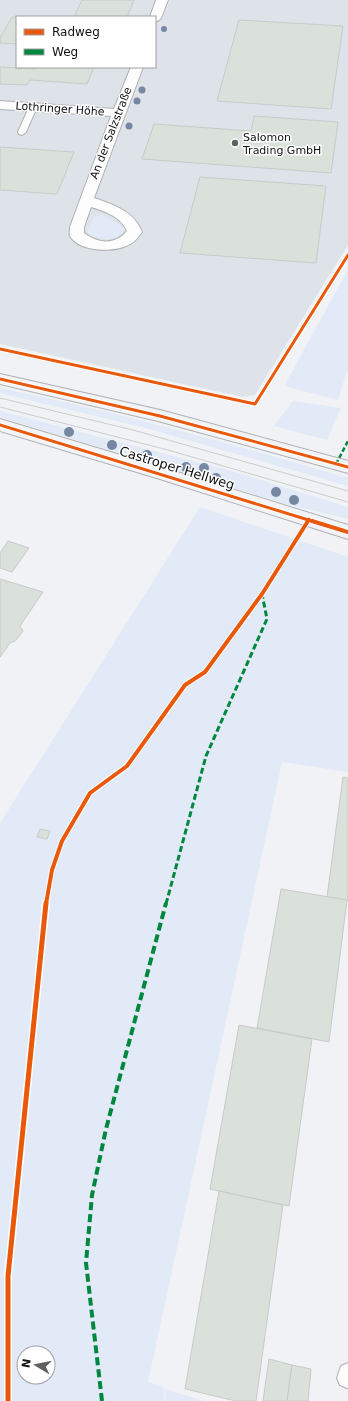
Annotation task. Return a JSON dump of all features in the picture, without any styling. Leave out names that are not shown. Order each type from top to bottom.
[{"type":"main road","points":[[0,380],[160,416],[348,468]]},
{"type":"main road","name":"Castroper Hellweg","points":[[0,426],[174,477],[348,532]]},
{"type":"street","points":[[156,16],[162,0]]},
{"type":"street","name":"An der Salzstraße","points":[[86,200],[137,68]]},
{"type":"street","name":"Lothringer Höhe","points":[[0,105],[119,113]]},
{"type":"lane","points":[[22,132],[33,107]]},
{"type":"lane","points":[[348,1372],[348,1378]]},
{"type":"shaded area","points":[[0,0],[348,0],[348,245],[255,395],[243,397],[0,344]]},
{"type":"shaded area","points":[[103,215],[122,226],[124,230],[121,234],[112,239],[102,239],[88,233],[88,229],[94,217]]},
{"type":"shaded area","points":[[348,270],[348,367],[338,400],[284,386]]},
{"type":"shaded area","points":[[0,388],[88,407],[262,453],[348,478],[348,486],[149,429],[0,393]]},
{"type":"shaded area","points":[[293,401],[341,408],[327,440],[274,426]]},
{"type":"shaded area","points":[[0,411],[239,473],[348,507],[348,519],[286,504],[0,417]]},
{"type":"shaded area","points":[[200,507],[348,557],[348,772],[282,762],[148,1382],[163,1387],[165,1401],[0,1401],[0,823]]},
{"type":"shaded area","points":[[164,1389],[204,1401],[166,1401]]},
{"type":"building","points":[[82,0],[134,0],[127,16],[74,16]]},
{"type":"building","points":[[12,17],[16,17],[16,44],[0,43],[0,38]]},
{"type":"building","points":[[239,20],[343,26],[331,109],[217,101]]},
{"type":"building","points":[[0,67],[35,69],[94,68],[87,84],[30,80],[27,85],[0,84]]},
{"type":"building","points":[[254,116],[338,122],[331,173],[142,159],[154,124],[251,131]]},
{"type":"building","points":[[0,147],[74,152],[57,194],[0,190]]},
{"type":"building","points":[[200,177],[326,186],[316,263],[180,253]]},
{"type":"building","points":[[8,541],[29,548],[12,572],[0,568],[0,553]]},
{"type":"building","points":[[0,579],[43,592],[20,626],[23,631],[15,641],[10,643],[0,657]]},
{"type":"building","points":[[343,777],[348,778],[348,901],[327,897]]},
{"type":"building","points":[[40,829],[50,831],[47,839],[37,837]]},
{"type":"building","points":[[281,889],[347,900],[329,1042],[257,1028]]},
{"type":"building","points":[[239,1025],[312,1039],[289,1206],[210,1189]]},
{"type":"building","points":[[219,1191],[283,1205],[256,1401],[236,1401],[185,1389]]},
{"type":"building","points":[[269,1359],[292,1365],[287,1401],[263,1401]]},
{"type":"building","points":[[292,1365],[311,1369],[308,1401],[287,1401]]},
{"type":"tram line","points":[[0,398],[133,430],[348,491]]},
{"type":"tram line","points":[[0,407],[168,450],[348,502]]},
{"type":"marked path","points":[[336,464],[348,441]]},
{"type":"marked path","points":[[102,1401],[86,1263],[92,1195],[106,1129],[206,756],[267,619],[262,594]]},
{"type":"cycle path","points":[[0,349],[255,404],[348,255]]},
{"type":"cycle path","points":[[0,379],[160,416],[348,467]]},
{"type":"cycle path","points":[[0,425],[167,475],[348,532]]},
{"type":"cycle path","points":[[8,1401],[8,1276],[46,906],[52,870],[62,841],[90,793],[127,766],[185,685],[205,672],[262,594],[309,519]]},
{"type":"place","name":"Salomon Trading GmbH","points":[[235,143]]}]
